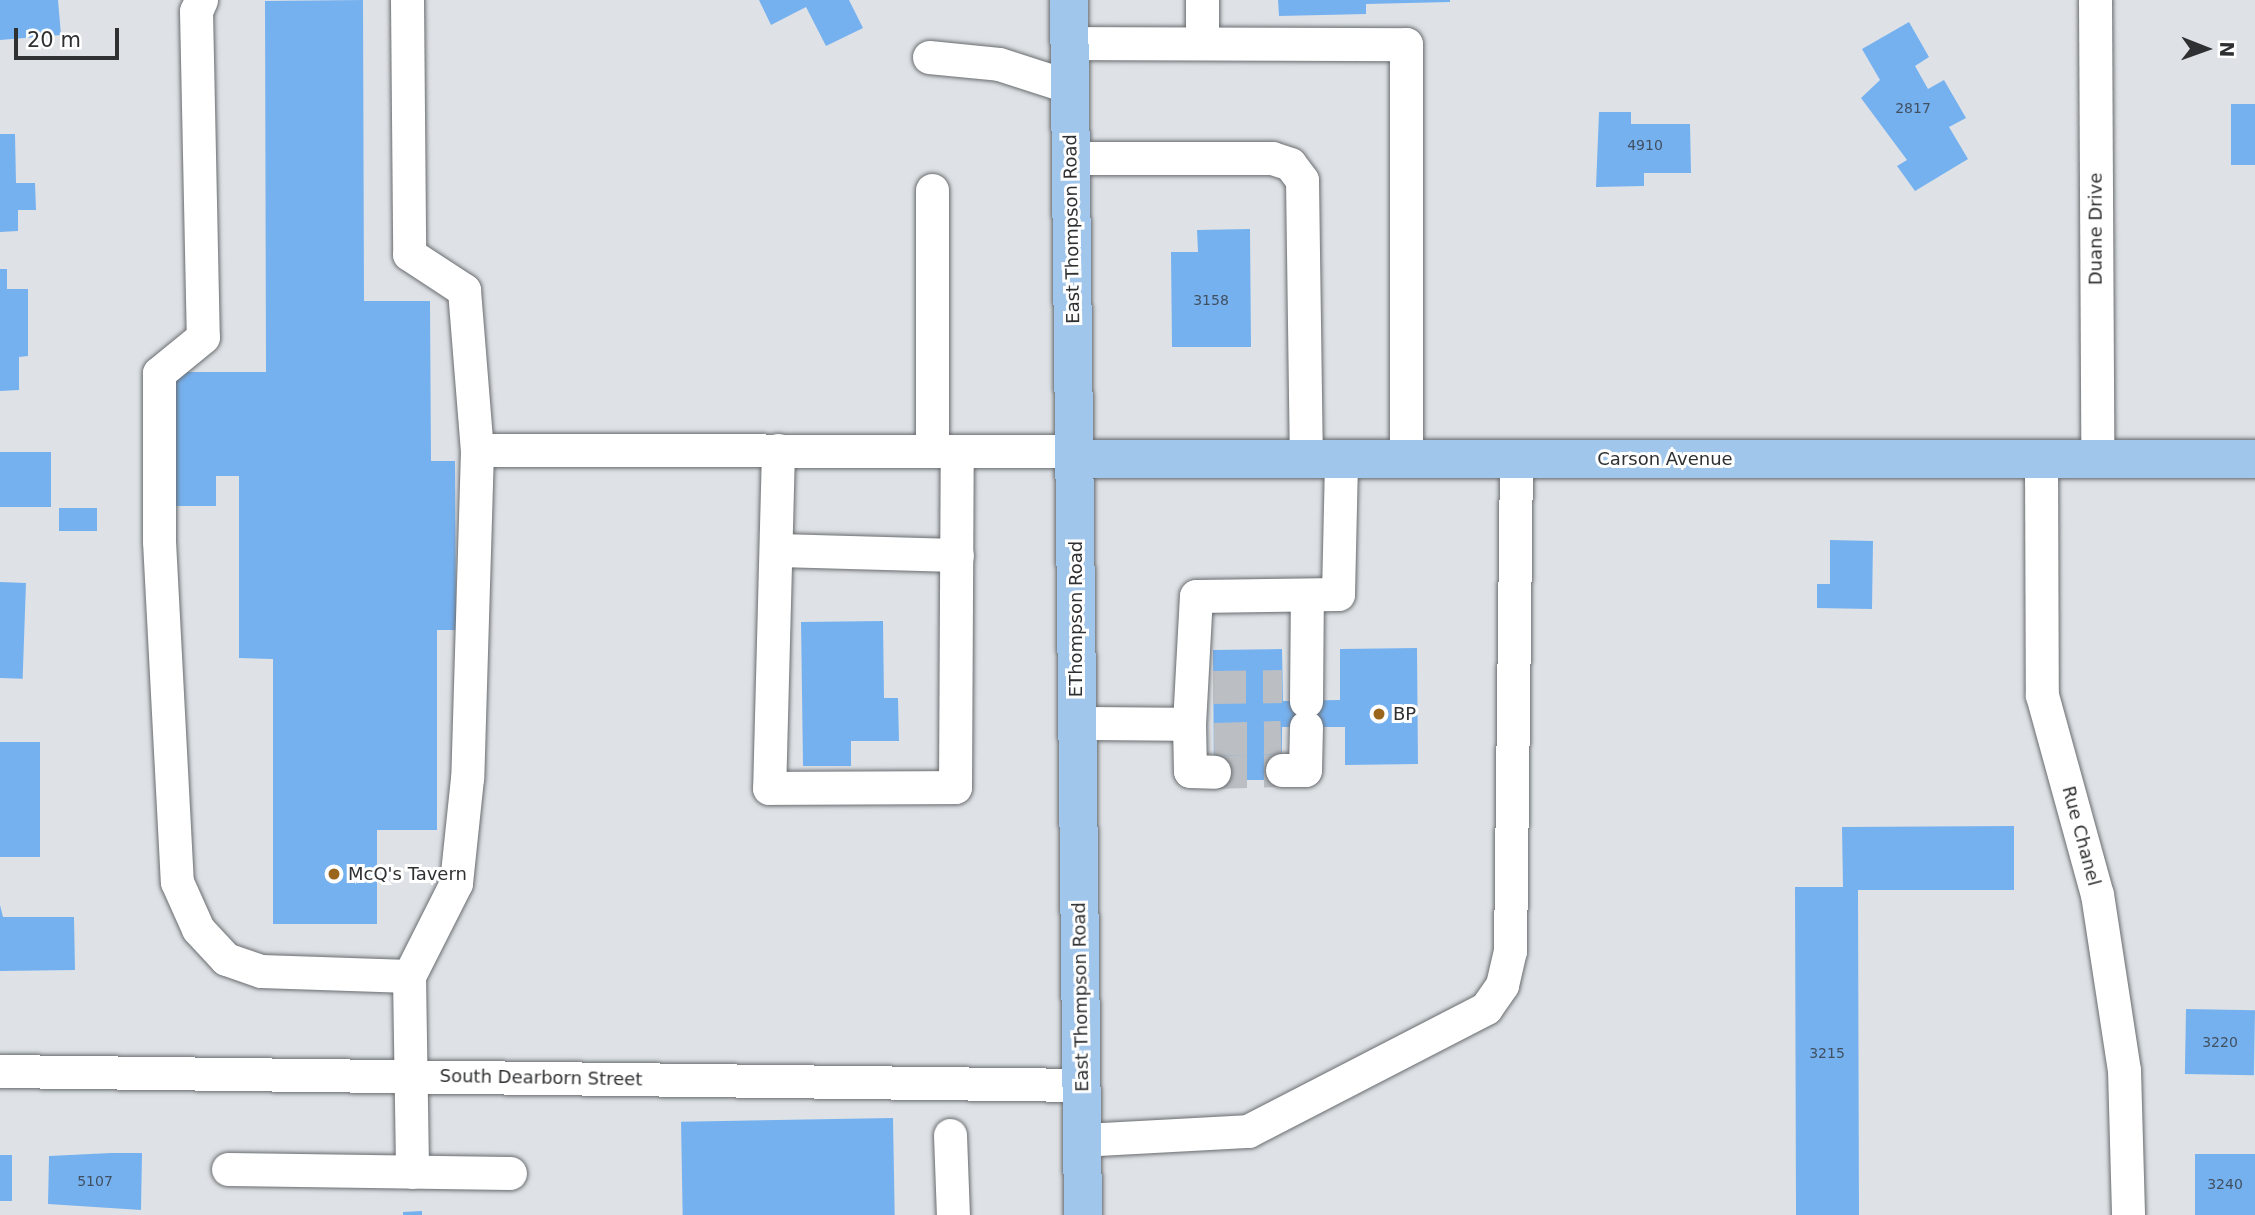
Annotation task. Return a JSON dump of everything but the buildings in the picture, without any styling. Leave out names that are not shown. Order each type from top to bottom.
[{"type":"main road","name":"East Thompson Road","points":[[1069,0],[1076,455]]},
{"type":"main road","name":"Carson Avenue","points":[[1076,455],[1406,460],[2255,459]]},
{"type":"main road","name":"EThompson Road","points":[[1076,455],[1079,778]]},
{"type":"main road","name":"East Thompson Road","points":[[1079,778],[1083,1215]]},
{"type":"street","points":[[201,0],[196,11],[203,337],[159,373],[159,541],[177,881],[198,929],[226,959],[261,971],[409,976]]},
{"type":"street","points":[[407,0],[409,254],[464,290],[477,450],[467,764],[456,883],[409,976],[412,1172]]},
{"type":"street","points":[[1202,0],[1202,43]]},
{"type":"street","name":"Duane Drive","points":[[2095,0],[2097,458]]},
{"type":"street","points":[[1069,43],[1406,44],[1406,460]]},
{"type":"street","points":[[929,57],[999,64],[1070,87]]},
{"type":"street","points":[[1071,158],[1272,158],[1290,164],[1302,180],[1323,459],[1338,594],[1196,596],[1202,686],[1190,771],[1214,772]]},
{"type":"street","points":[[778,450],[769,788],[955,788],[957,555],[944,451],[932,190]]},
{"type":"street","points":[[477,450],[944,451],[1076,455]]},
{"type":"street","points":[[1082,1139],[1248,1131],[1486,1008],[1502,985],[1510,951],[1516,459]]},
{"type":"street","name":"Rue Chanel","points":[[2041,459],[2042,695],[2078,816],[2102,930],[2124,1070],[2127,1215]]},
{"type":"street","points":[[777,550],[957,555]]},
{"type":"street","points":[[1282,770],[1305,770],[1298,712],[1307,594]]},
{"type":"street","points":[[1077,723],[1197,734]]},
{"type":"street","name":"South Dearborn Street","points":[[0,1071],[1082,1085]]},
{"type":"street","points":[[950,1135],[953,1215]]},
{"type":"street","points":[[228,1170],[510,1174]]},
{"type":"tunnel","points":[[1213,687],[1282,686]]},
{"type":"tunnel","points":[[1214,739],[1281,737]]},
{"type":"tunnel","points":[[1214,772],[1282,770]]},
{"type":"place","name":"BP","points":[[1379,714]]},
{"type":"place","name":"McQ's Tavern","points":[[334,874]]}]
